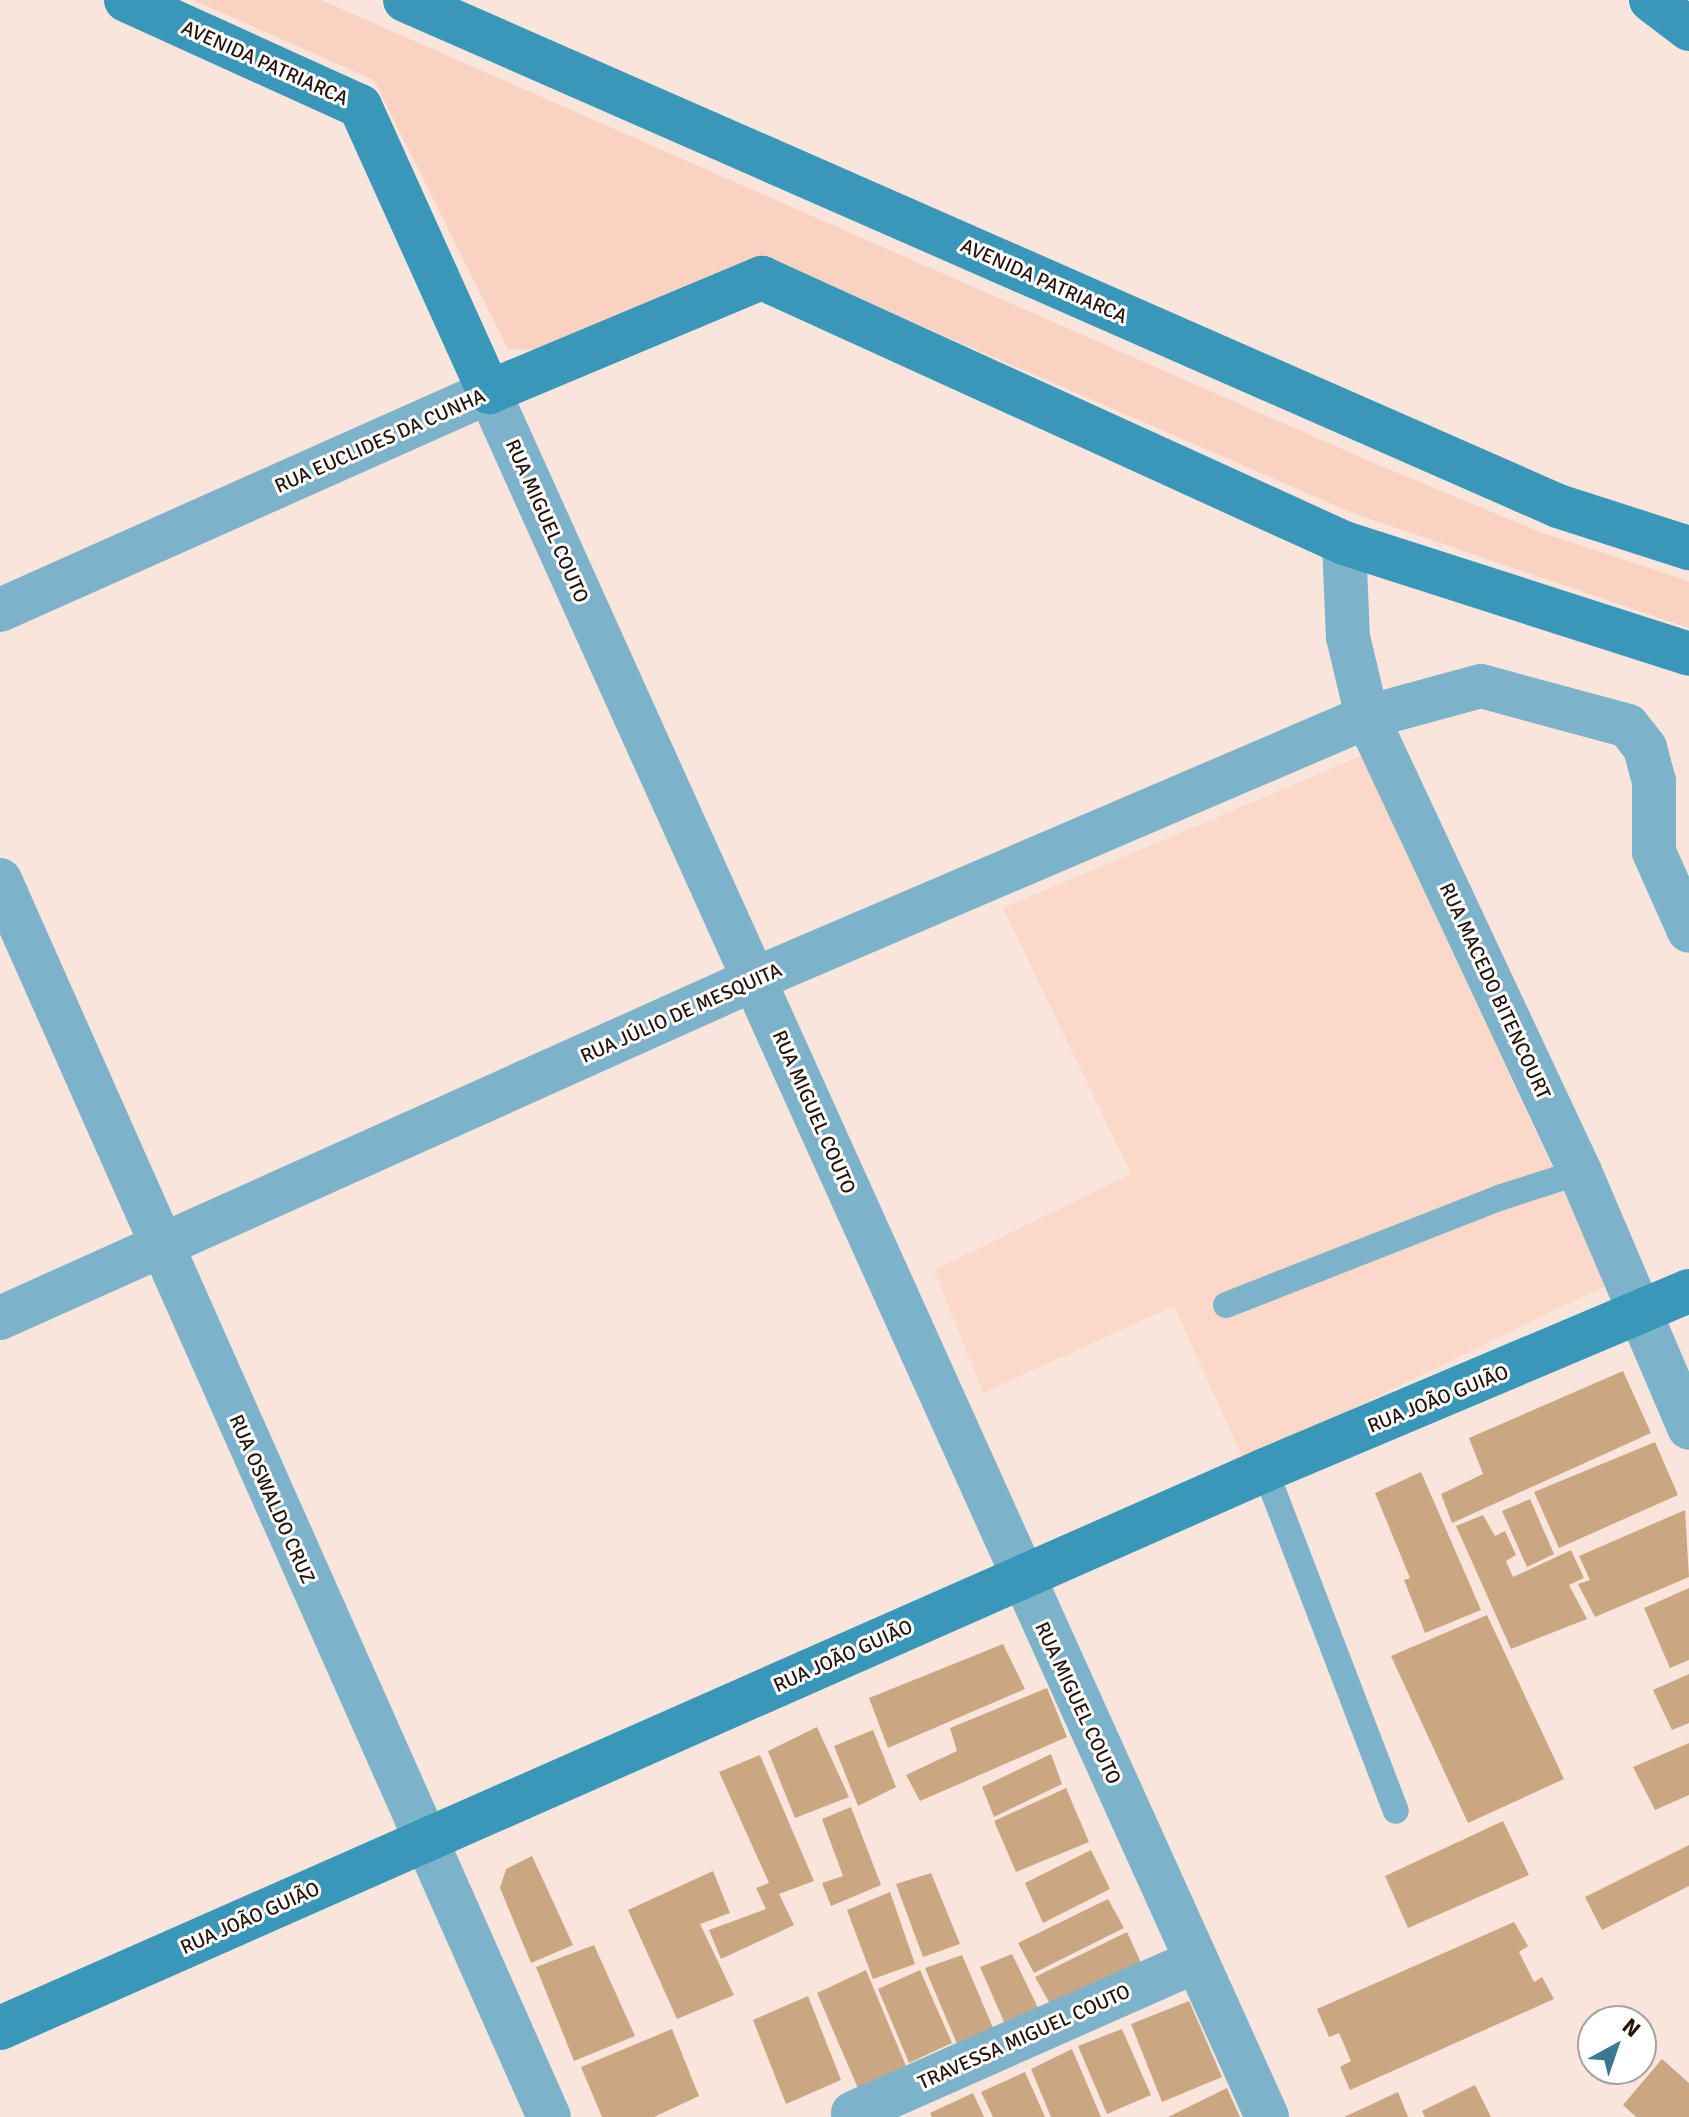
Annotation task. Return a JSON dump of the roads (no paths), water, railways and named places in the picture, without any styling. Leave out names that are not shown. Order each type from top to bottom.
[{"type":"main road","name":"AVENIDA PATRIARCA","points":[[126,0],[360,106]]},
{"type":"main road","name":"AVENIDA PATRIARCA","points":[[405,0],[1558,506],[1689,548]]},
{"type":"main road","points":[[1651,0],[1689,29]]},
{"type":"main road","points":[[1663,0],[1689,16]]},
{"type":"main road","name":"RUA MIGUEL COUTO","points":[[360,106],[489,392]]},
{"type":"main road","name":"RUA EUCLIDES DA CUNHA","points":[[489,392],[762,278],[1344,543]]},
{"type":"main road","points":[[1344,543],[1689,654]]},
{"type":"main road","name":"RUA JOÃO GUIÃO","points":[[0,2028],[1265,1470],[1639,1316],[1689,1291]]},
{"type":"street","name":"RUA EUCLIDES DA CUNHA","points":[[0,610],[489,392]]},
{"type":"street","name":"RUA MIGUEL COUTO","points":[[489,392],[755,979],[1020,1578],[1267,2117]]},
{"type":"street","name":"RUA MACEDO BITENCOURT","points":[[1344,543],[1348,637],[1367,717],[1580,1172],[1689,1428]]},
{"type":"street","name":"RUA JÚLIO DE MESQUITA","points":[[0,1318],[755,979],[1367,717],[1481,686],[1628,726],[1645,748],[1654,781],[1654,852],[1689,931]]},
{"type":"street","name":"RUA OSWALDO CRUZ","points":[[0,880],[549,2117]]},
{"type":"street","name":"TRAVESSA MIGUEL COUTO","points":[[853,2113],[1196,1961]]},
{"type":"lane","points":[[1226,1305],[1502,1197],[1580,1172]]},
{"type":"lane","points":[[1265,1470],[1396,1811]]}]
